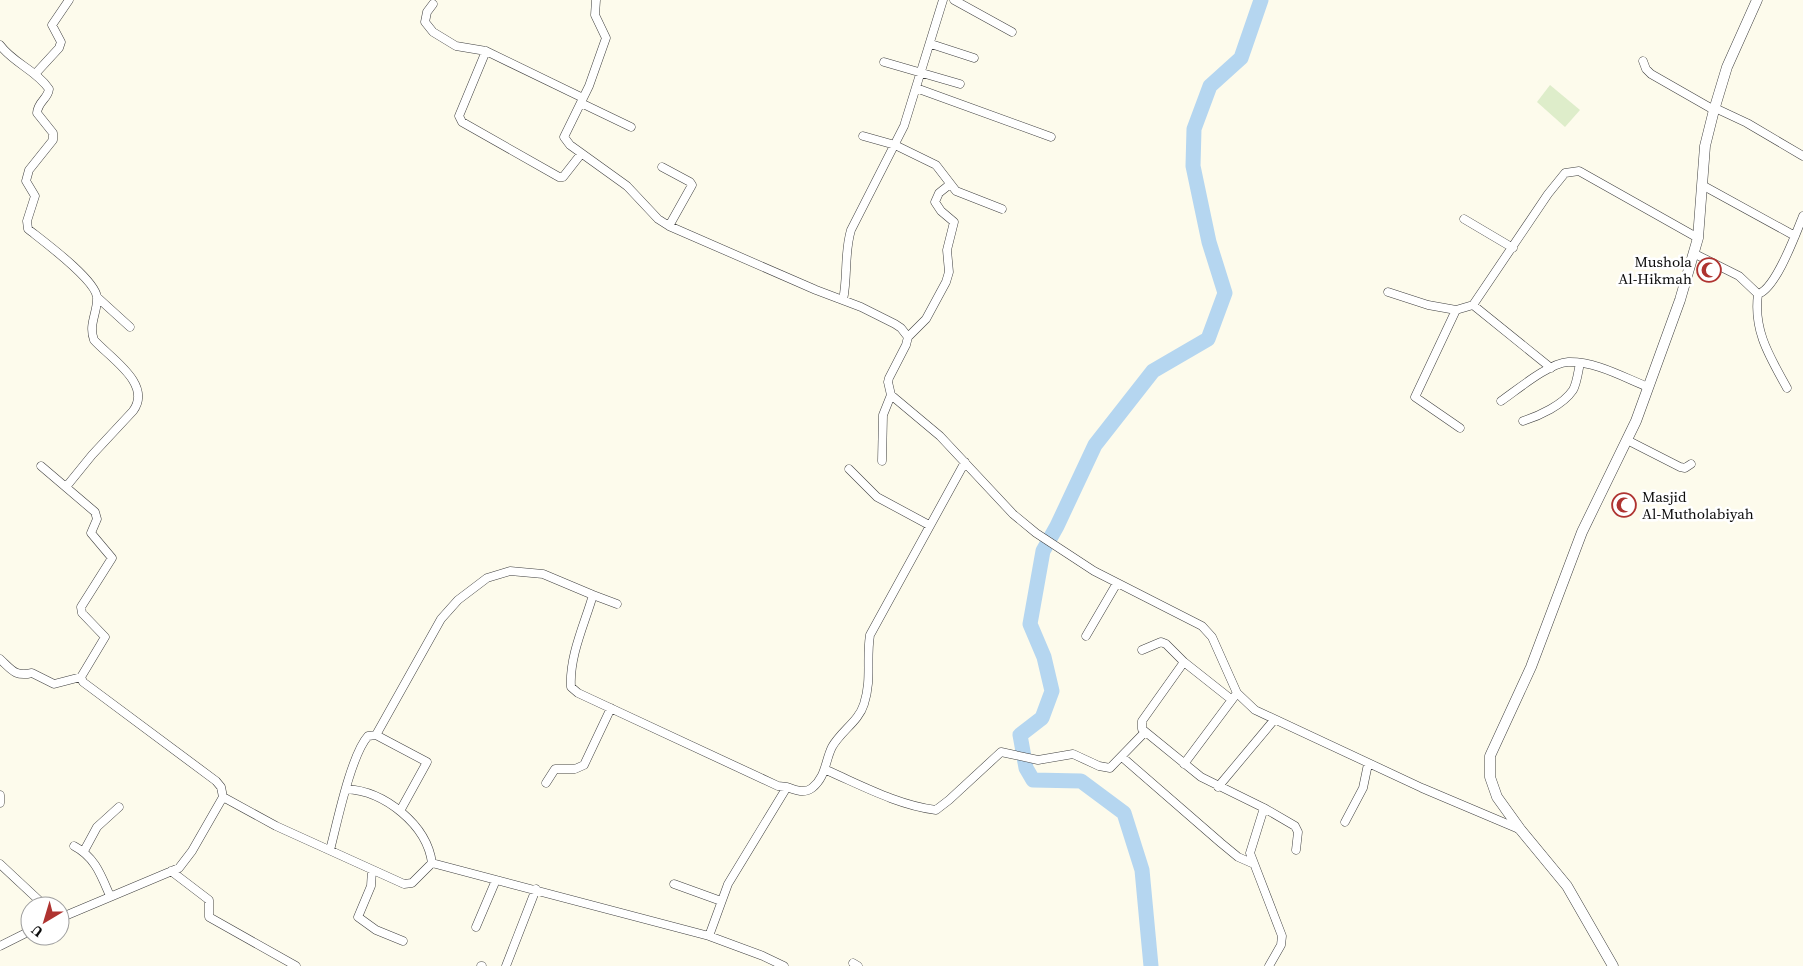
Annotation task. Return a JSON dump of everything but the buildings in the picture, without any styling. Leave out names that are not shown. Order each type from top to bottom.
[{"type":"street","points":[[36,73],[59,48],[61,42],[52,26],[69,0]]},
{"type":"street","points":[[596,0],[595,15],[606,38],[582,100],[564,136],[565,140],[581,154],[627,186],[658,219],[669,226],[896,324],[908,337]]},
{"type":"street","points":[[843,300],[847,276],[846,246],[909,114],[943,0]]},
{"type":"street","points":[[954,0],[1012,32]]},
{"type":"street","points":[[1613,966],[1567,886],[1520,829],[1493,789],[1490,756],[1531,667],[1582,532],[1627,440],[1648,387],[1695,254],[1698,238],[1705,146],[1727,67],[1756,0]]},
{"type":"street","points":[[433,4],[426,18],[429,28],[456,46],[486,52],[631,127]]},
{"type":"street","points":[[931,44],[974,58]]},
{"type":"street","points":[[0,45],[7,54],[36,73],[49,88],[48,94],[39,103],[38,112],[53,133],[53,140],[29,170],[26,181],[35,196],[27,220],[28,229],[57,251],[91,284],[97,298],[130,327]]},
{"type":"street","points":[[486,52],[459,116],[462,122],[559,177],[563,177],[581,154]]},
{"type":"street","points":[[1643,60],[1646,69],[1651,74],[1714,109],[1747,123],[1803,156]]},
{"type":"street","points":[[884,62],[960,84]]},
{"type":"street","points":[[916,88],[1051,137]]},
{"type":"street","points":[[863,136],[895,145],[936,165],[942,170],[949,185],[962,195],[1002,209]]},
{"type":"street","points":[[662,167],[690,182],[692,186],[669,226]]},
{"type":"street","points":[[1388,292],[1428,306],[1456,310],[1474,305],[1548,194],[1564,173],[1571,170],[1579,171],[1698,238]]},
{"type":"street","points":[[882,461],[884,415],[891,395],[888,382],[908,337],[922,324],[937,302],[949,272],[947,250],[954,222],[941,211],[935,202],[939,193],[949,185]]},
{"type":"street","points":[[1702,185],[1795,236]]},
{"type":"street","points":[[1758,294],[1767,289],[1778,272],[1803,216]]},
{"type":"street","points":[[1464,219],[1513,248]]},
{"type":"street","points":[[1695,254],[1739,276],[1758,294],[1758,323],[1765,350],[1787,388]]},
{"type":"street","points":[[66,487],[92,454],[134,411],[140,395],[138,386],[130,376],[94,340],[91,332],[97,298]]},
{"type":"street","points":[[1474,305],[1550,368]]},
{"type":"street","points":[[1456,310],[1415,397],[1460,428]]},
{"type":"street","points":[[1501,400],[1550,368],[1566,362],[1592,365],[1648,387]]},
{"type":"street","points":[[1523,421],[1536,417],[1568,396],[1575,384],[1580,364]]},
{"type":"street","points":[[891,395],[934,430],[1013,514],[1056,548],[1117,583],[1202,626],[1212,637],[1234,696]]},
{"type":"street","points":[[1627,440],[1680,467],[1685,468],[1691,464]]},
{"type":"street","points":[[593,595],[574,662],[571,687],[578,693],[773,783],[805,791],[812,788],[826,770],[832,747],[859,714],[864,704],[871,676],[867,655],[870,635],[965,462]]},
{"type":"street","points":[[0,659],[17,673],[23,675],[32,673],[54,684],[81,677],[105,638],[82,613],[81,608],[112,558],[91,534],[97,519],[95,512],[41,466]]},
{"type":"street","points":[[849,469],[877,497],[929,525]]},
{"type":"street","points":[[376,735],[446,612],[458,600],[487,578],[510,571],[543,574],[617,604]]},
{"type":"street","points":[[1086,636],[1117,583]]},
{"type":"street","points":[[1142,650],[1160,642],[1166,644],[1184,662],[1255,710],[1274,720],[1368,764],[1520,829]]},
{"type":"street","points":[[1184,662],[1140,726],[1184,764],[1218,787],[1264,808],[1295,826],[1298,832],[1296,850]]},
{"type":"street","points":[[81,677],[88,687],[216,781],[221,787],[224,796],[276,826],[372,870],[408,885],[412,884],[432,863],[431,851],[421,833],[400,811],[359,790],[346,790]]},
{"type":"street","points":[[1184,764],[1234,696]]},
{"type":"street","points":[[546,783],[555,769],[575,770],[584,765],[612,708]]},
{"type":"street","points":[[1218,787],[1274,720]]},
{"type":"street","points":[[826,770],[889,797],[917,807],[936,810],[1001,752],[1030,759],[1052,760],[1068,754],[1110,768],[1145,732]]},
{"type":"street","points":[[330,850],[346,790],[362,743],[368,736],[376,735],[427,762],[400,811]]},
{"type":"street","points":[[1122,757],[1238,857],[1254,864]]},
{"type":"street","points":[[1345,822],[1363,788],[1368,764]]},
{"type":"street","points":[[709,936],[721,901],[741,859],[787,787]]},
{"type":"street","points":[[0,795],[0,803]]},
{"type":"street","points":[[70,914],[171,871],[184,862],[224,796]]},
{"type":"street","points":[[84,851],[97,827],[119,807]]},
{"type":"street","points":[[1264,808],[1250,847],[1254,864],[1282,936],[1281,945],[1269,966]]},
{"type":"street","points":[[74,846],[84,851],[94,862],[110,896]]},
{"type":"street","points":[[432,863],[709,936],[784,966]]},
{"type":"street","points":[[0,864],[34,896]]},
{"type":"street","points":[[372,870],[371,886],[358,917],[376,930],[403,941]]},
{"type":"street","points":[[171,871],[209,900],[209,917],[296,966]]},
{"type":"street","points":[[476,927],[496,880]]},
{"type":"street","points":[[674,884],[721,901]]},
{"type":"street","points":[[506,966],[536,889]]},
{"type":"street","points":[[0,946],[20,937]]},
{"type":"green space","points":[[1550,85],[1580,110],[1565,127],[1537,102]]},
{"type":"waterway","points":[[1151,966],[1142,870],[1124,813],[1081,781],[1033,780],[1026,768],[1020,735],[1042,718],[1052,691],[1044,657],[1030,624],[1043,551],[1057,526],[1095,445],[1153,371],[1208,339],[1225,293],[1209,242],[1193,166],[1194,129],[1210,86],[1241,58],[1261,0]]},
{"type":"place","name":"Mushola Al-Hikmah","points":[[1709,270]]},
{"type":"place","name":"Masjid Al-Mutholabiyah","points":[[1624,505]]}]
